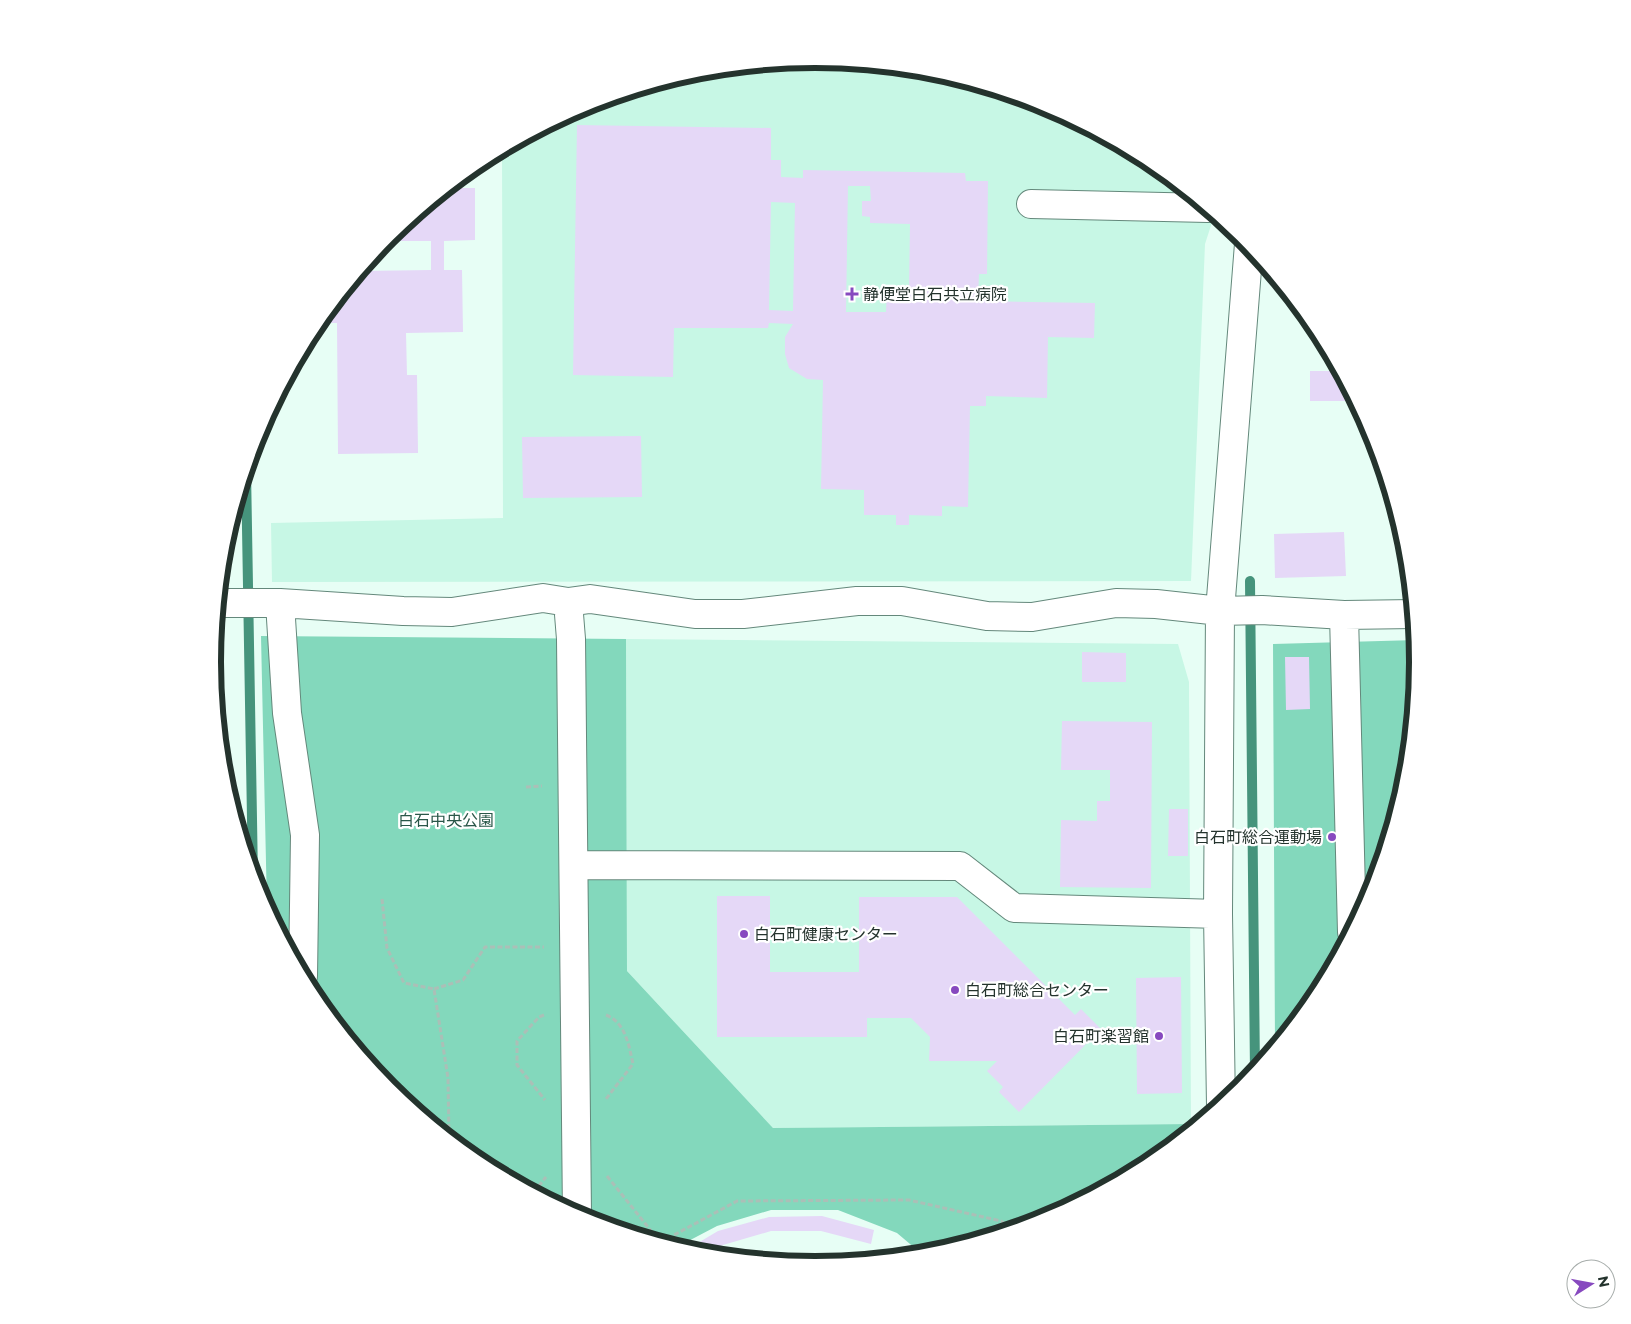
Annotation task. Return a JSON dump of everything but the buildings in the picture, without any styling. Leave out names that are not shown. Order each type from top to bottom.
[{"type":"street","points":[[1031,204],[1198,208]]},
{"type":"street","points":[[1221,1096],[1218,914],[1227,611],[1248,255]]},
{"type":"street","points":[[224,603],[280,603],[403,611],[452,612],[543,598],[568,602],[590,599],[695,614],[743,614],[857,601],[902,601],[986,616],[1032,617],[1116,603],[1156,604],[1227,611],[1262,610],[1344,615],[1408,614]]},
{"type":"street","points":[[568,602],[571,639],[577,1206]]},
{"type":"street","points":[[280,603],[287,713],[305,835],[303,963]]},
{"type":"street","points":[[1344,615],[1352,919]]},
{"type":"street","points":[[574,865],[960,866],[1014,908],[1218,914]]},
{"type":"path","points":[[382,899],[386,948],[404,983],[434,989],[463,980],[485,947],[574,947]]},
{"type":"path","points":[[434,989],[448,1078],[449,1130]]},
{"type":"path","points":[[669,1238],[736,1202],[909,1200],[1000,1221],[1007,1225]]},
{"type":"shaded area","name":"静便堂白石共立病院","points":[[777,69],[854,69],[931,79],[1007,99],[1078,129],[1113,147],[1146,168],[1177,190],[1213,220],[1205,244],[1191,581],[272,582],[271,523],[503,518],[502,157],[553,129],[588,113],[624,99],[700,79]]},
{"type":"shaded area","points":[[626,639],[1178,644],[1189,682],[1191,1122],[1189,1124],[773,1128],[627,971]]},
{"type":"green space","name":"白石中央公園","points":[[261,636],[626,639],[627,971],[773,1128],[1189,1124],[1146,1156],[1113,1177],[1078,1195],[1007,1225],[931,1245],[914,1248],[897,1233],[838,1210],[771,1210],[717,1226],[687,1242],[662,1236],[624,1225],[588,1211],[518,1177],[454,1134],[424,1109],[395,1082],[344,1024],[321,992],[301,959],[282,925],[267,891]]},
{"type":"green space","name":"白石町総合運動場","points":[[1409,640],[1410,662],[1409,701],[1399,778],[1390,816],[1365,890],[1349,925],[1310,992],[1275,1038],[1273,644]]},
{"type":"waterway","points":[[246,491],[253,852]]},
{"type":"waterway","points":[[1250,581],[1255,1062]]},
{"type":"place","name":"静便堂白石共立病院","points":[[852,294]]},
{"type":"place","name":"白石町総合運動場","points":[[1332,837]]},
{"type":"place","name":"白石町健康センター","points":[[744,934]]},
{"type":"place","name":"白石町総合センター","points":[[955,990]]},
{"type":"place","name":"白石町楽習館","points":[[1159,1036]]}]
